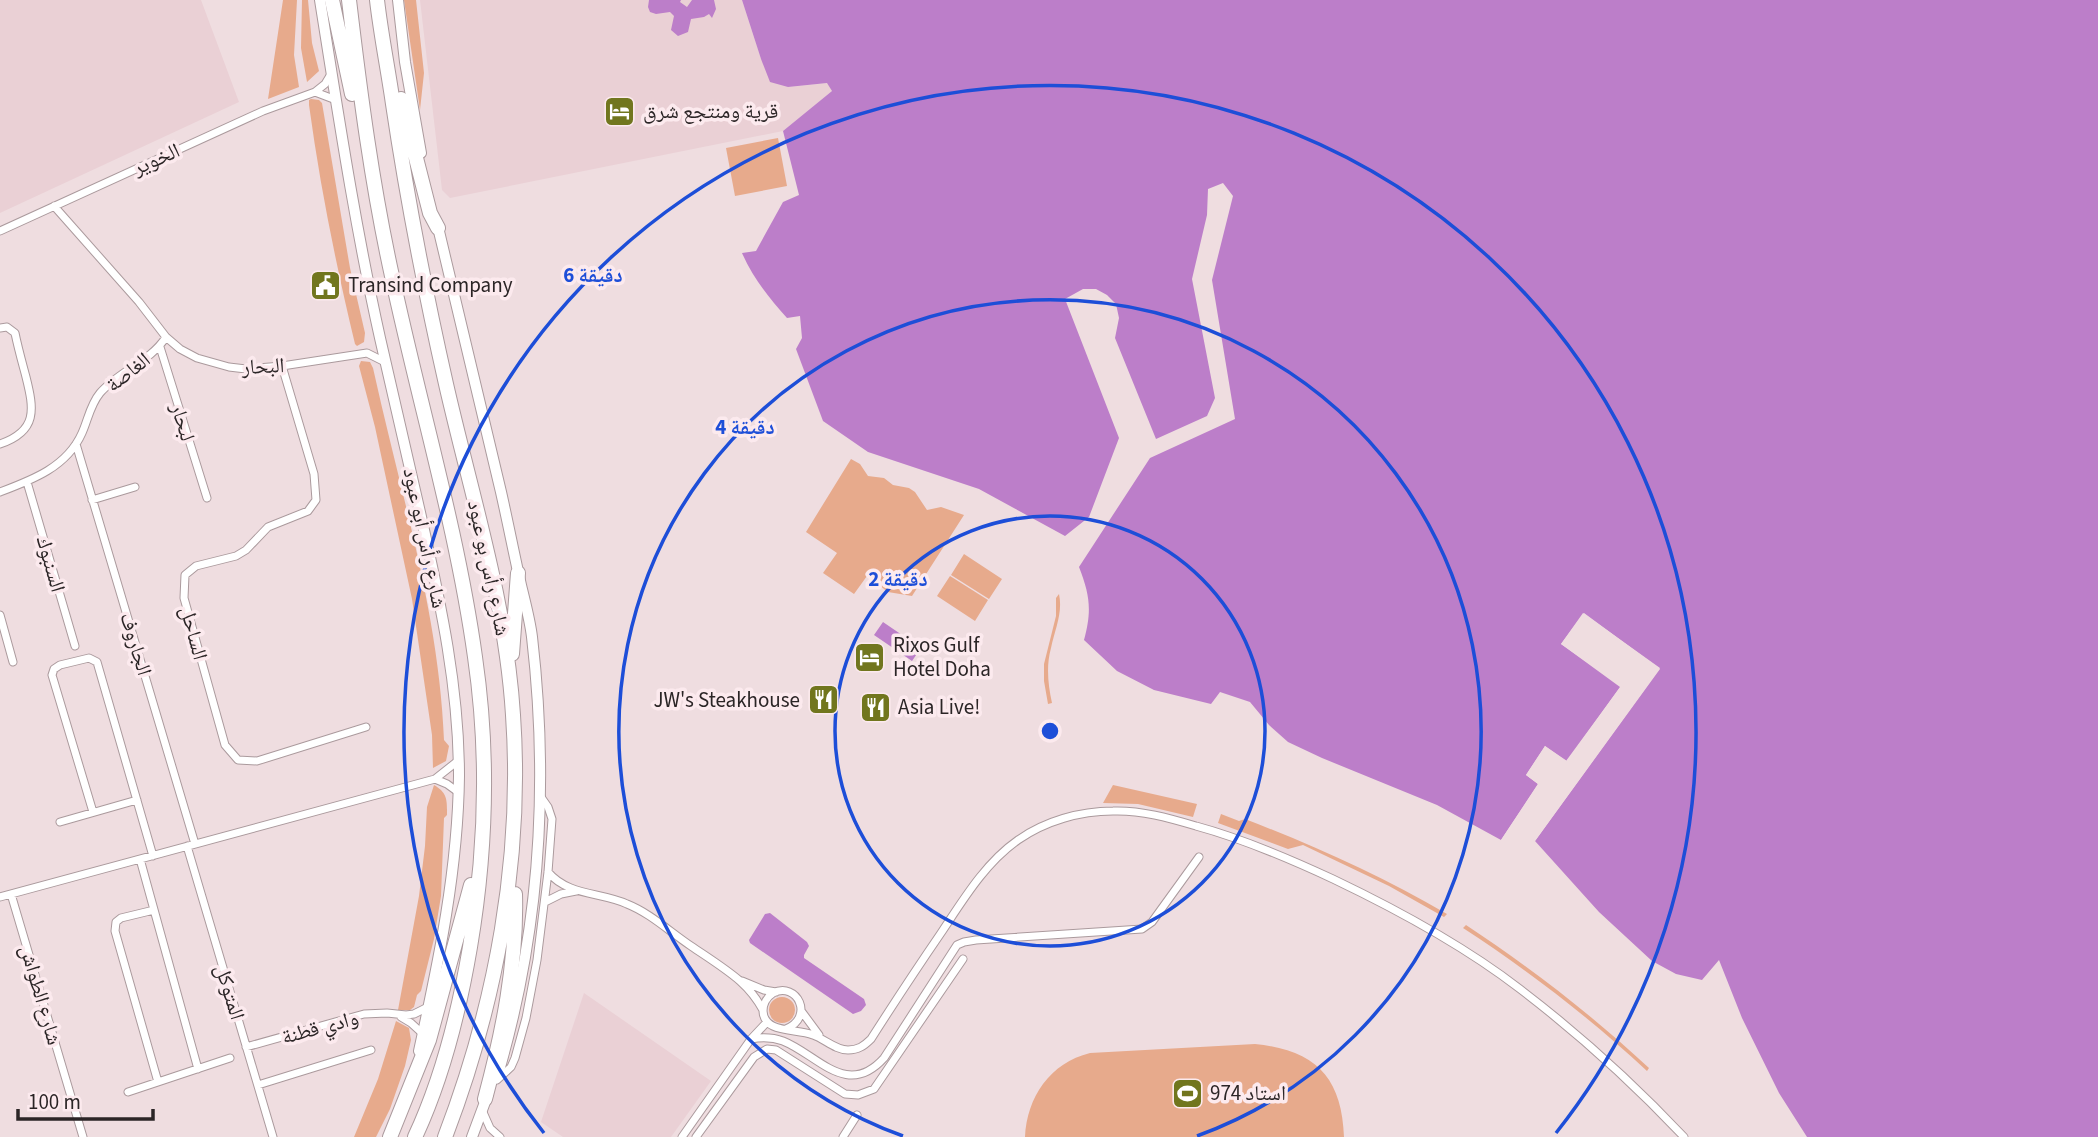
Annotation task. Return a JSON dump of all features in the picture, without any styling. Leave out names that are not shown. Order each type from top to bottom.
[{"type":"highway","points":[[332,0],[349,79]]},
{"type":"highway","points":[[339,0],[352,98],[364,124]]},
{"type":"highway","name":"شارع رأس بو عبود","points":[[349,0],[364,124],[391,275],[457,558],[468,612],[480,699],[482,832],[474,925],[466,972],[445,1057],[415,1137]]},
{"type":"highway","points":[[378,5],[430,214],[438,228]]},
{"type":"highway","name":"شارع رأس بو عبود","points":[[378,5],[409,206],[446,384],[493,576],[510,679],[516,764],[514,824],[499,948],[470,1063],[445,1137]]},
{"type":"highway","points":[[510,679],[518,573]]},
{"type":"highway","points":[[484,1105],[508,998],[516,904],[514,824]]},
{"type":"highway","points":[[390,1137],[429,1040],[464,915],[482,832]]},
{"type":"street","name":"شارع رأس أبو عبود","points":[[320,0],[358,236],[445,631],[453,688],[458,760],[456,832],[446,917],[413,1079]]},
{"type":"street","points":[[398,0],[405,62],[422,158],[532,635],[539,724],[539,857],[532,917],[517,1003],[496,1080],[472,1137]]},
{"type":"street","name":"الخوير","points":[[0,231],[263,111],[315,92],[332,74]]},
{"type":"street","points":[[315,92],[336,100]]},
{"type":"street","name":"الغاصة","points":[[0,492],[48,471],[66,456],[76,444],[100,394],[124,372],[160,347],[166,337],[139,302],[54,206]]},
{"type":"street","points":[[0,328],[7,327],[15,333],[33,404],[31,417],[25,428],[13,440],[0,444]]},
{"type":"street","points":[[380,335],[367,353],[386,362]]},
{"type":"street","name":"البحار","points":[[166,337],[180,349],[212,364],[247,369],[367,353]]},
{"type":"street","name":"لبحار","points":[[160,347],[207,498]]},
{"type":"street","name":"الساحل","points":[[282,366],[314,474],[316,500],[309,511],[268,527],[246,550],[236,556],[196,566],[186,575],[184,598],[225,745],[238,760],[257,761],[366,727]]},
{"type":"street","name":"الجاروف","points":[[76,444],[191,845]]},
{"type":"street","name":"السنبوك","points":[[27,482],[75,646]]},
{"type":"street","points":[[92,500],[135,487]]},
{"type":"street","points":[[0,615],[13,662]]},
{"type":"street","points":[[93,812],[52,675],[54,669],[60,665],[89,658],[97,662],[153,856]]},
{"type":"street","points":[[0,897],[435,779],[458,760]]},
{"type":"street","points":[[435,779],[458,792]]},
{"type":"street","points":[[496,1080],[511,1067],[522,1031],[537,960],[552,819],[540,796]]},
{"type":"street","points":[[60,822],[137,800]]},
{"type":"street","points":[[769,1024],[822,1038],[838,1049],[856,1050],[864,1046],[965,897],[996,858],[1019,839],[1063,818],[1084,813],[1131,811],[1204,828],[1275,852],[1373,898],[1445,939],[1518,987],[1594,1047],[1639,1089],[1684,1137]]},
{"type":"street","name":"المتوكل","points":[[191,845],[273,1137]]},
{"type":"street","points":[[751,1039],[766,1037],[786,1042],[837,1073],[850,1075],[869,1071],[884,1058],[957,945],[969,941],[1142,929],[1152,922],[1199,857]]},
{"type":"street","points":[[140,859],[198,1069]]},
{"type":"street","points":[[548,872],[560,884],[576,891],[612,897],[631,905],[738,980],[756,997],[763,1010],[769,1024],[766,1037]]},
{"type":"street","points":[[545,902],[561,894],[576,891]]},
{"type":"street","name":"شارع الطواش","points":[[11,894],[83,1137]]},
{"type":"street","points":[[154,910],[121,918],[116,922],[114,932],[158,1082]]},
{"type":"street","points":[[696,1137],[754,1057],[762,1051],[776,1050],[839,1092],[853,1096],[877,1086],[963,959]]},
{"type":"street","points":[[738,980],[776,992]]},
{"type":"street","points":[[763,1010],[766,999],[776,992],[783,990],[794,995],[799,1000],[802,1012],[822,1038]]},
{"type":"street","name":"وادي قطنة","points":[[246,1047],[363,1014],[374,1012],[406,1016],[430,1006]]},
{"type":"street","points":[[786,1029],[794,1026],[802,1012]]},
{"type":"street","points":[[394,1014],[411,1023],[423,1034]]},
{"type":"street","points":[[682,1137],[751,1039],[769,1024]]},
{"type":"street","points":[[258,1085],[371,1050]]},
{"type":"street","points":[[128,1092],[230,1058]]},
{"type":"street","points":[[484,1105],[491,1128],[500,1137]]},
{"type":"street","points":[[843,1137],[857,1115]]},
{"type":"shaded area","points":[[0,0],[201,0],[239,102],[0,213]]},
{"type":"shaded area","points":[[283,0],[297,0],[294,55],[299,87],[268,99]]},
{"type":"shaded area","points":[[302,0],[308,0],[312,43],[319,71],[307,82],[301,48]]},
{"type":"shaded area","points":[[404,0],[416,0],[424,73],[420,110]]},
{"type":"shaded area","name":"قرية ومنتجع شرق","points":[[420,0],[742,0],[761,59],[788,87],[828,83],[832,91],[783,131],[450,198],[442,190]]},
{"type":"shaded area","points":[[649,0],[681,0],[687,7],[692,0],[714,0],[716,9],[712,18],[709,14],[691,19],[688,32],[678,36],[671,30],[674,16],[670,12],[650,12]]},
{"type":"shaded area","points":[[742,0],[2098,0],[2098,1137],[1807,1137],[1779,1093],[1742,1018],[1719,960],[1702,980],[1676,974],[1652,961],[1599,912],[1535,841],[1660,669],[1584,613],[1561,644],[1621,686],[1566,761],[1545,746],[1526,775],[1538,784],[1501,840],[1437,805],[1288,742],[1250,702],[1220,692],[1211,704],[1154,690],[1117,671],[1084,640],[1089,603],[1079,567],[1150,458],[1235,419],[1212,280],[1233,196],[1223,183],[1208,189],[1207,215],[1192,279],[1215,398],[1207,416],[1156,439],[1115,338],[1119,318],[1116,304],[1096,289],[1083,289],[1065,299],[1119,438],[1089,517],[1065,536],[979,489],[868,452],[823,421],[796,349],[802,338],[800,316],[787,318],[762,287],[742,253],[756,251],[783,202],[799,195],[783,131],[832,91],[827,83],[788,87],[770,82]]},
{"type":"shaded area","points":[[311,99],[322,103],[350,268],[365,333],[364,342],[357,346],[341,285],[323,195],[309,105]]},
{"type":"shaded area","points":[[778,138],[787,186],[735,196],[726,148]]},
{"type":"shaded area","points":[[361,361],[370,362],[373,368],[417,552],[435,646],[444,740],[449,746],[446,761],[433,768],[432,735],[412,599],[359,366]]},
{"type":"shaded area","points":[[851,459],[860,464],[868,476],[884,478],[893,485],[915,492],[927,510],[941,507],[964,515],[912,596],[888,592],[867,576],[854,594],[823,573],[837,553],[806,532]]},
{"type":"shaded area","points":[[964,554],[1002,579],[989,599],[951,575]]},
{"type":"shaded area","points":[[950,576],[988,600],[975,621],[937,596]]},
{"type":"shaded area","points":[[1059,594],[1059,614],[1048,662],[1052,703],[1048,704],[1044,664]]},
{"type":"shaded area","points":[[883,622],[921,648],[912,661],[874,635]]},
{"type":"shaded area","points":[[434,785],[444,794],[447,806],[447,815],[444,818],[441,896],[421,991],[414,1007],[410,1010],[398,1010],[419,896],[427,807]]},
{"type":"shaded area","points":[[1113,785],[1197,804],[1193,817],[1138,804],[1103,803]]},
{"type":"shaded area","points":[[1221,814],[1239,821],[1245,819],[1323,851],[1373,874],[1447,914],[1444,917],[1389,886],[1303,845],[1288,849],[1218,823]]},
{"type":"shaded area","points":[[770,913],[807,942],[809,946],[804,958],[864,999],[866,1005],[861,1011],[853,1014],[750,943],[749,940],[765,914]]},
{"type":"shaded area","points":[[1466,925],[1583,1011],[1649,1068],[1647,1071],[1558,996],[1463,928]]},
{"type":"shaded area","points":[[584,993],[711,1081],[671,1137],[563,1137],[541,1122]]},
{"type":"shaded area","points":[[782,997],[791,1001],[795,1010],[791,1019],[782,1023],[773,1019],[769,1010],[773,1001]]},
{"type":"shaded area","points":[[396,1021],[409,1028],[411,1040],[390,1109],[376,1137],[354,1137],[378,1079]]},
{"type":"shaded area","name":"استاد 974","points":[[1255,1044],[1294,1053],[1321,1070],[1338,1098],[1344,1137],[1025,1137],[1030,1108],[1043,1084],[1052,1073],[1076,1058],[1090,1053]]},
{"type":"pier","points":[[1583,613],[1660,668],[1535,841],[1531,841],[1655,669],[1584,618],[1566,643],[1623,684],[1624,688],[1569,764],[1546,751],[1531,774],[1541,781],[1541,785],[1503,842],[1499,843],[1538,784],[1526,775],[1545,746],[1567,761],[1620,687],[1561,644]]},
{"type":"place","name":"قرية ومنتجع شرق","points":[[620,111]]},
{"type":"place","name":"Transind Company","points":[[325,285]]},
{"type":"place","name":"Rixos Gulf Hotel Doha","points":[[870,657]]},
{"type":"place","name":"JW's Steakhouse","points":[[823,700]]},
{"type":"place","name":"Asia Live!","points":[[875,707]]},
{"type":"place","name":"استاد 974","points":[[1187,1093]]}]
